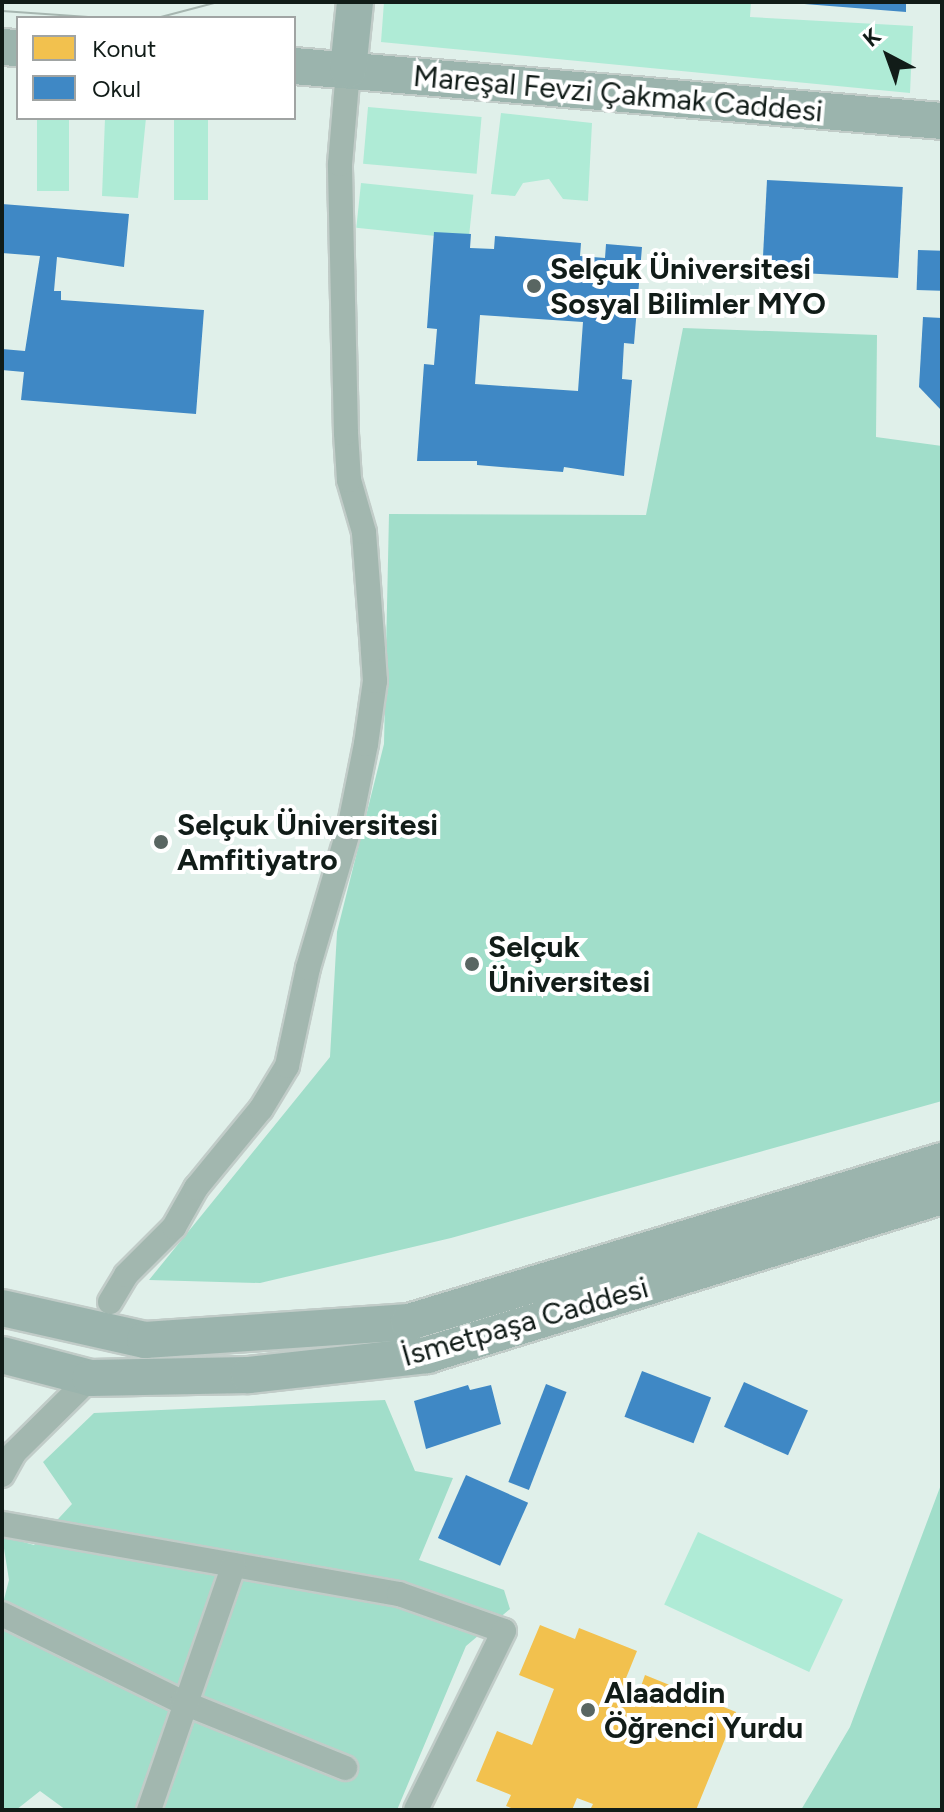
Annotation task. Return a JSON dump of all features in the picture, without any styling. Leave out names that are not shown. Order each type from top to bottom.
[{"type":"main road","points":[[348,70],[355,2]]},
{"type":"main road","name":"Mareşal Fevzi Çakmak Caddesi","points":[[296,66],[942,121]]},
{"type":"main road","points":[[2,1308],[145,1340],[409,1322],[942,1161]]},
{"type":"main road","name":"İsmetpaşa Caddesi","points":[[2,1355],[90,1378],[249,1375],[427,1355],[942,1196]]},
{"type":"street","points":[[110,1302],[126,1275],[174,1227],[196,1188],[261,1109],[287,1066],[366,744],[375,681],[364,532],[349,480],[346,433],[340,164],[348,70]]},
{"type":"street","points":[[2,1475],[14,1453],[90,1378]]},
{"type":"street","points":[[2,1524],[399,1594],[504,1631],[416,1810]]},
{"type":"street","points":[[149,1810],[182,1702],[234,1565]]},
{"type":"street","points":[[2,1614],[182,1702],[345,1768]]},
{"type":"green space","points":[[384,2],[751,2],[750,17],[913,26],[910,93],[381,42]]},
{"type":"green space","points":[[368,107],[482,117],[477,174],[363,164]]},
{"type":"green space","points":[[501,113],[592,123],[588,201],[563,199],[549,179],[523,183],[515,196],[491,194]]},
{"type":"green space","points":[[37,120],[69,120],[69,191],[37,191]]},
{"type":"green space","points":[[105,120],[146,120],[138,198],[102,196]]},
{"type":"green space","points":[[174,120],[208,120],[208,200],[174,200]]},
{"type":"green space","points":[[361,183],[473,195],[469,240],[356,228]]},
{"type":"green space","points":[[683,328],[877,335],[876,437],[942,446],[942,1101],[451,1238],[260,1283],[149,1280],[330,1057],[337,932],[384,744],[389,514],[646,515]]},
{"type":"green space","points":[[385,1400],[415,1471],[453,1478],[419,1560],[504,1590],[510,1609],[466,1646],[397,1810],[66,1810],[40,1791],[16,1810],[2,1810],[2,1607],[9,1580],[2,1536],[34,1545],[72,1504],[43,1462],[94,1413]]},
{"type":"green space","points":[[942,1482],[942,1810],[801,1810],[850,1727]]},
{"type":"green space","points":[[698,1532],[843,1600],[809,1672],[664,1605]]},
{"type":"building: Konut","points":[[540,1625],[575,1639],[579,1628],[637,1651],[624,1683],[640,1689],[645,1675],[736,1712],[696,1810],[590,1810],[593,1804],[577,1798],[572,1810],[516,1810],[506,1806],[511,1795],[476,1781],[497,1731],[532,1745],[554,1689],[519,1675]]},
{"type":"building: Okul","points":[[779,2],[906,2],[906,12]]},
{"type":"building: Okul","points":[[767,180],[903,187],[898,278],[762,271]]},
{"type":"building: Okul","points":[[2,204],[129,214],[124,267],[57,257],[54,291],[61,291],[61,300],[204,310],[196,414],[21,400],[24,372],[2,370],[2,349],[25,351],[40,256],[2,253]]},
{"type":"building: Okul","points":[[434,232],[471,234],[470,248],[494,249],[495,236],[581,243],[580,256],[605,258],[606,244],[642,247],[634,344],[624,343],[622,379],[632,380],[624,476],[564,467],[563,472],[477,465],[477,461],[417,461],[424,364],[434,365],[437,329],[427,328]],"holes":[[[480,315],[583,322],[578,391],[475,384]]]},
{"type":"building: Okul","points":[[918,250],[942,251],[941,291],[917,290]]},
{"type":"building: Okul","points":[[923,317],[942,318],[942,411],[919,387]]},
{"type":"building: Okul","points":[[642,1371],[711,1398],[694,1443],[624,1417]]},
{"type":"building: Okul","points":[[744,1382],[808,1410],[788,1455],[724,1427]]},
{"type":"building: Okul","points":[[546,1384],[567,1392],[529,1490],[508,1482]]},
{"type":"building: Okul","points":[[468,1385],[470,1390],[491,1385],[501,1424],[426,1449],[414,1401]]},
{"type":"building: Okul","points":[[466,1475],[528,1503],[500,1566],[438,1538]]},
{"type":"tram line","points":[[165,16],[218,2]]},
{"type":"tram line","points":[[2,11],[74,16]]},
{"type":"place","name":"Selçuk Üniversitesi Sosyal Bilimler MYO","points":[[534,286]]},
{"type":"place","name":"Selçuk Üniversitesi Amfitiyatro","points":[[161,842]]},
{"type":"place","name":"Selçuk Üniversitesi","points":[[472,964]]},
{"type":"place","name":"Alaaddin Öğrenci Yurdu","points":[[588,1710]]}]
